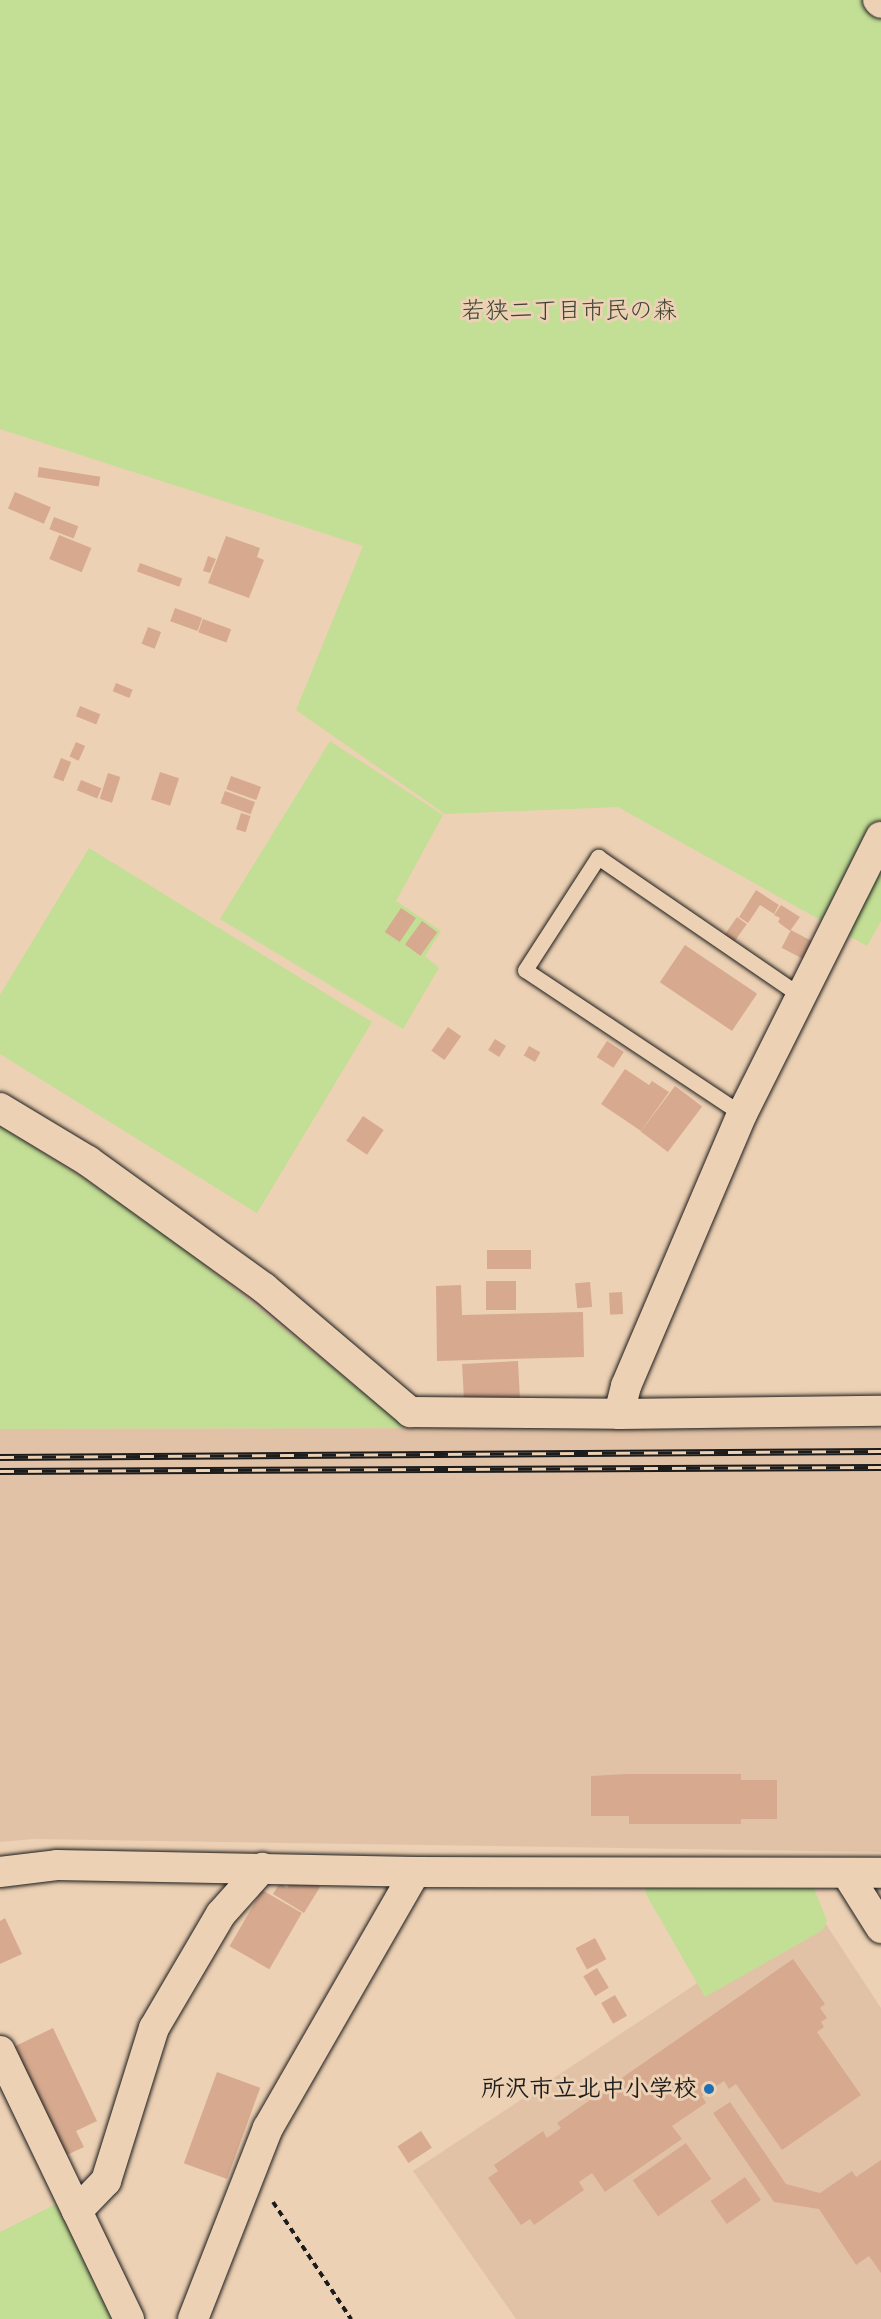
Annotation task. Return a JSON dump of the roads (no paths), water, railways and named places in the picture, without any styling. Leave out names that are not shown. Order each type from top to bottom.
[{"type":"street","points":[[620,1414],[626,1386],[742,1114],[881,837]]},
{"type":"street","points":[[0,1108],[88,1161],[264,1288],[410,1412],[620,1414],[881,1411]]},
{"type":"street","points":[[0,1872],[57,1865],[415,1872],[881,1873]]},
{"type":"street","points":[[76,2211],[106,2181],[154,2028],[221,1914],[262,1868]]},
{"type":"street","points":[[193,2319],[268,2128],[415,1872]]},
{"type":"street","points":[[847,1874],[881,1928]]},
{"type":"street","points":[[0,2051],[129,2319]]},
{"type":"lane","points":[[742,1114],[525,970],[598,857],[801,996]]},
{"type":"railway","points":[[0,1457],[881,1451]]},
{"type":"railway","points":[[0,1471],[881,1467]]},
{"type":"place","name":"所沢市立北中小学校","points":[[709,2089]]},
{"type":"park label","name":"若狭二丁目市民の森","points":[[569,311]]}]
